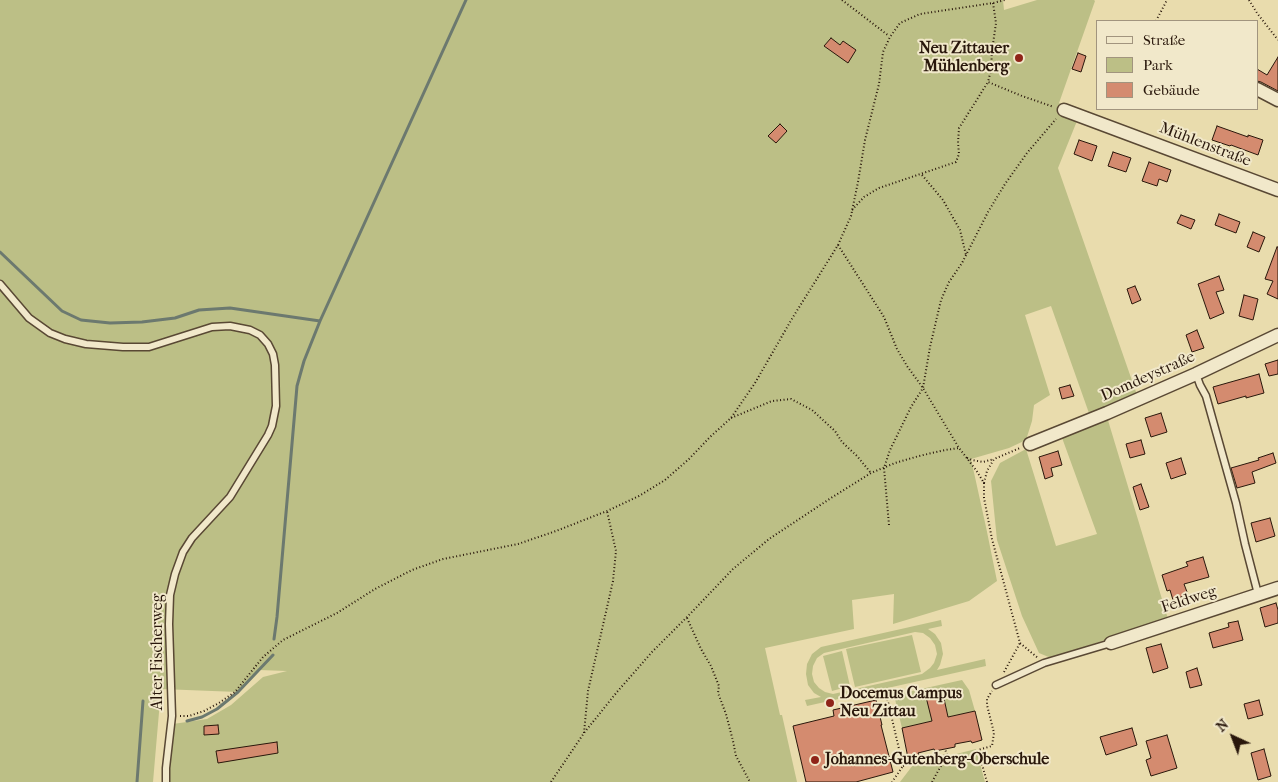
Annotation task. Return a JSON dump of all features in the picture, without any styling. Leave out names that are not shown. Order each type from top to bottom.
[{"type":"street","points":[[1258,90],[1278,100]]},
{"type":"street","name":"Mühlenstraße","points":[[1064,110],[1278,190]]},
{"type":"street","name":"Domdeystraße","points":[[1030,444],[1196,374],[1278,335]]},
{"type":"street","name":"Feldweg","points":[[1111,643],[1278,588]]},
{"type":"lane","name":"Alter Fischerweg","points":[[0,284],[29,318],[50,333],[65,339],[86,344],[149,348],[212,327],[230,326],[250,330],[260,335],[268,344],[273,354],[276,406],[268,435],[230,497],[192,538],[183,552],[175,574],[170,595],[172,716],[166,782]]},
{"type":"lane","points":[[1196,374],[1206,396],[1236,502],[1244,544],[1258,594]]},
{"type":"lane","points":[[996,685],[1044,663],[1111,643]]},
{"type":"path","points":[[842,0],[890,37]]},
{"type":"path","points":[[172,716],[189,716],[219,703],[235,692],[263,657],[283,640],[412,570],[442,559],[518,544],[556,531],[607,511],[639,496],[665,480],[731,418],[755,383],[802,301],[838,245],[851,216],[865,140],[879,84],[883,52],[890,37],[900,23],[920,14],[1005,0]]},
{"type":"path","points":[[1157,20],[1167,0]]},
{"type":"path","points":[[1248,0],[1278,40]]},
{"type":"path","points":[[852,211],[864,197],[879,188],[956,162],[959,154],[959,128],[988,82],[991,70],[996,23],[993,3]]},
{"type":"path","points":[[889,525],[884,468],[890,450],[923,388],[941,300],[1004,184],[1027,153],[1064,110],[988,82]]},
{"type":"path","points":[[922,174],[943,200],[960,230],[966,255]]},
{"type":"path","points":[[838,245],[884,317],[897,349],[907,366],[923,388],[959,448],[984,483]]},
{"type":"path","points":[[731,418],[772,402],[791,400],[812,410],[836,431],[842,442],[871,473]]},
{"type":"path","points":[[966,457],[982,462],[1030,444]]},
{"type":"path","points":[[551,782],[584,732],[646,658],[733,569],[769,539],[871,473],[919,456],[959,448]]},
{"type":"path","points":[[994,459],[987,471],[984,483],[984,498],[992,539],[1020,643],[1044,663]]},
{"type":"path","points":[[584,732],[588,691],[613,581],[616,551],[607,511]]},
{"type":"path","points":[[687,618],[719,686],[718,693],[726,714],[736,756],[750,782]]},
{"type":"path","points":[[987,782],[978,750],[992,746],[994,734],[987,699],[1020,643]]},
{"type":"path","points":[[885,689],[903,766]]},
{"type":"path","points":[[932,782],[947,755],[945,749]]},
{"type":"path","points":[[892,782],[903,766],[947,755]]},
{"type":"green space","points":[[0,0],[1003,0],[1004,10],[1037,0],[1094,0],[1059,103],[1081,111],[1058,168],[1137,395],[1090,416],[1051,306],[1025,315],[1050,395],[1034,405],[1032,421],[1026,440],[1009,448],[971,459],[997,581],[969,601],[893,624],[894,594],[852,600],[854,629],[765,648],[797,782],[170,782],[173,724],[207,719],[231,705],[263,677],[287,671],[259,670],[238,692],[161,689],[153,782],[0,782]]},
{"type":"green space","points":[[1107,417],[1168,619],[1051,658],[1039,653],[1022,616],[997,540],[991,481],[1000,463],[1026,449],[1056,546],[1097,534],[1061,435]]},
{"type":"green space","points":[[941,620],[942,626],[928,629],[935,634],[941,643],[943,654],[937,670],[985,659],[986,666],[807,706],[805,700],[821,697],[814,693],[808,685],[806,674],[807,664],[812,654],[821,647]],"holes":[[[915,632],[923,633],[935,645],[937,654],[934,663],[922,674],[833,694],[825,692],[814,682],[813,666],[817,658],[824,653]]]},
{"type":"green space","points":[[912,635],[921,672],[855,687],[846,649]]},
{"type":"green space","points":[[842,651],[850,686],[832,691],[823,656]]},
{"type":"green space","points":[[962,680],[969,690],[975,711],[948,717],[943,694],[927,697],[932,721],[902,728],[894,695]]},
{"type":"green space","points":[[976,749],[985,782],[900,782],[913,765]]},
{"type":"building","points":[[831,38],[840,45],[843,41],[856,50],[848,63],[824,46]]},
{"type":"building","points":[[1078,53],[1086,56],[1081,72],[1072,69]]},
{"type":"building","points":[[1278,57],[1278,91],[1258,81],[1258,70],[1267,75]]},
{"type":"building","points":[[780,124],[787,131],[776,143],[768,136]]},
{"type":"building","points":[[1217,126],[1263,140],[1258,155],[1212,140]]},
{"type":"building","points":[[1079,140],[1097,146],[1092,161],[1074,154]]},
{"type":"building","points":[[1113,152],[1131,158],[1126,172],[1108,166]]},
{"type":"building","points":[[1149,162],[1171,170],[1167,182],[1159,179],[1157,186],[1142,181]]},
{"type":"building","points":[[1219,214],[1240,222],[1236,233],[1215,225]]},
{"type":"building","points":[[1181,215],[1195,220],[1191,229],[1177,223]]},
{"type":"building","points":[[1253,232],[1265,237],[1259,252],[1247,247]]},
{"type":"building","points":[[1277,247],[1278,299],[1267,294],[1273,281],[1265,279]]},
{"type":"building","points":[[1219,276],[1224,290],[1216,292],[1224,313],[1210,319],[1198,284]]},
{"type":"building","points":[[1135,286],[1141,300],[1132,304],[1127,289]]},
{"type":"building","points":[[1244,295],[1258,299],[1253,320],[1239,316]]},
{"type":"building","points":[[1197,330],[1204,348],[1192,352],[1186,335]]},
{"type":"building","points":[[1278,360],[1278,374],[1269,376],[1265,364]]},
{"type":"building","points":[[1259,374],[1264,393],[1218,404],[1213,387]]},
{"type":"building","points":[[1070,385],[1074,396],[1062,399],[1059,388]]},
{"type":"building","points":[[1161,413],[1167,432],[1151,437],[1145,418]]},
{"type":"building","points":[[1141,440],[1145,454],[1130,458],[1126,444]]},
{"type":"building","points":[[1058,451],[1062,465],[1051,468],[1053,476],[1045,479],[1039,457]]},
{"type":"building","points":[[1273,453],[1276,463],[1252,472],[1255,483],[1237,488],[1231,468],[1259,460],[1258,458]]},
{"type":"building","points":[[1181,458],[1186,474],[1171,479],[1166,463]]},
{"type":"building","points":[[1141,484],[1149,507],[1140,510],[1133,487]]},
{"type":"building","points":[[1270,518],[1275,536],[1256,542],[1251,523]]},
{"type":"building","points":[[1203,557],[1209,577],[1184,584],[1187,592],[1185,593],[1186,595],[1173,600],[1170,590],[1167,591],[1162,575],[1188,566],[1186,562]]},
{"type":"building","points":[[1276,603],[1278,623],[1265,627],[1260,608]]},
{"type":"building","points":[[1238,621],[1243,640],[1213,648],[1209,633],[1229,627],[1228,623]]},
{"type":"building","points":[[1161,644],[1168,668],[1153,673],[1146,648]]},
{"type":"building","points":[[1197,668],[1202,685],[1190,688],[1186,672]]},
{"type":"building","points":[[943,694],[948,717],[975,711],[982,740],[972,743],[971,741],[955,744],[955,747],[935,751],[934,749],[908,758],[902,728],[932,721],[926,697]]},
{"type":"building","points":[[876,700],[893,772],[856,782],[806,782],[793,726],[834,716],[833,710]]},
{"type":"building","points":[[1259,700],[1263,715],[1248,719],[1244,704]]},
{"type":"building","points":[[218,725],[219,734],[204,735],[204,726]]},
{"type":"building","points":[[1132,728],[1137,745],[1106,755],[1100,737]]},
{"type":"building","points":[[1167,735],[1177,768],[1151,776],[1146,760],[1151,758],[1146,741]]},
{"type":"building","points":[[277,742],[278,753],[218,763],[216,751]]},
{"type":"building","points":[[1264,749],[1271,776],[1258,780],[1251,753]]},
{"type":"waterway","points":[[274,639],[297,386],[304,361],[320,321],[466,0]]},
{"type":"waterway","points":[[0,252],[62,311],[81,320],[110,323],[142,322],[175,318],[199,310],[230,308],[320,321]]},
{"type":"waterway","points":[[187,721],[202,717],[217,709],[238,692],[273,655]]},
{"type":"waterway","points":[[137,782],[143,701]]},
{"type":"place","name":"Neu Zittauer Mühlenberg","points":[[1019,58]]},
{"type":"place","name":"Docemus Campus Neu Zittau","points":[[830,703]]},
{"type":"place","name":"Johannes-Gutenberg-Oberschule","points":[[815,760]]}]
